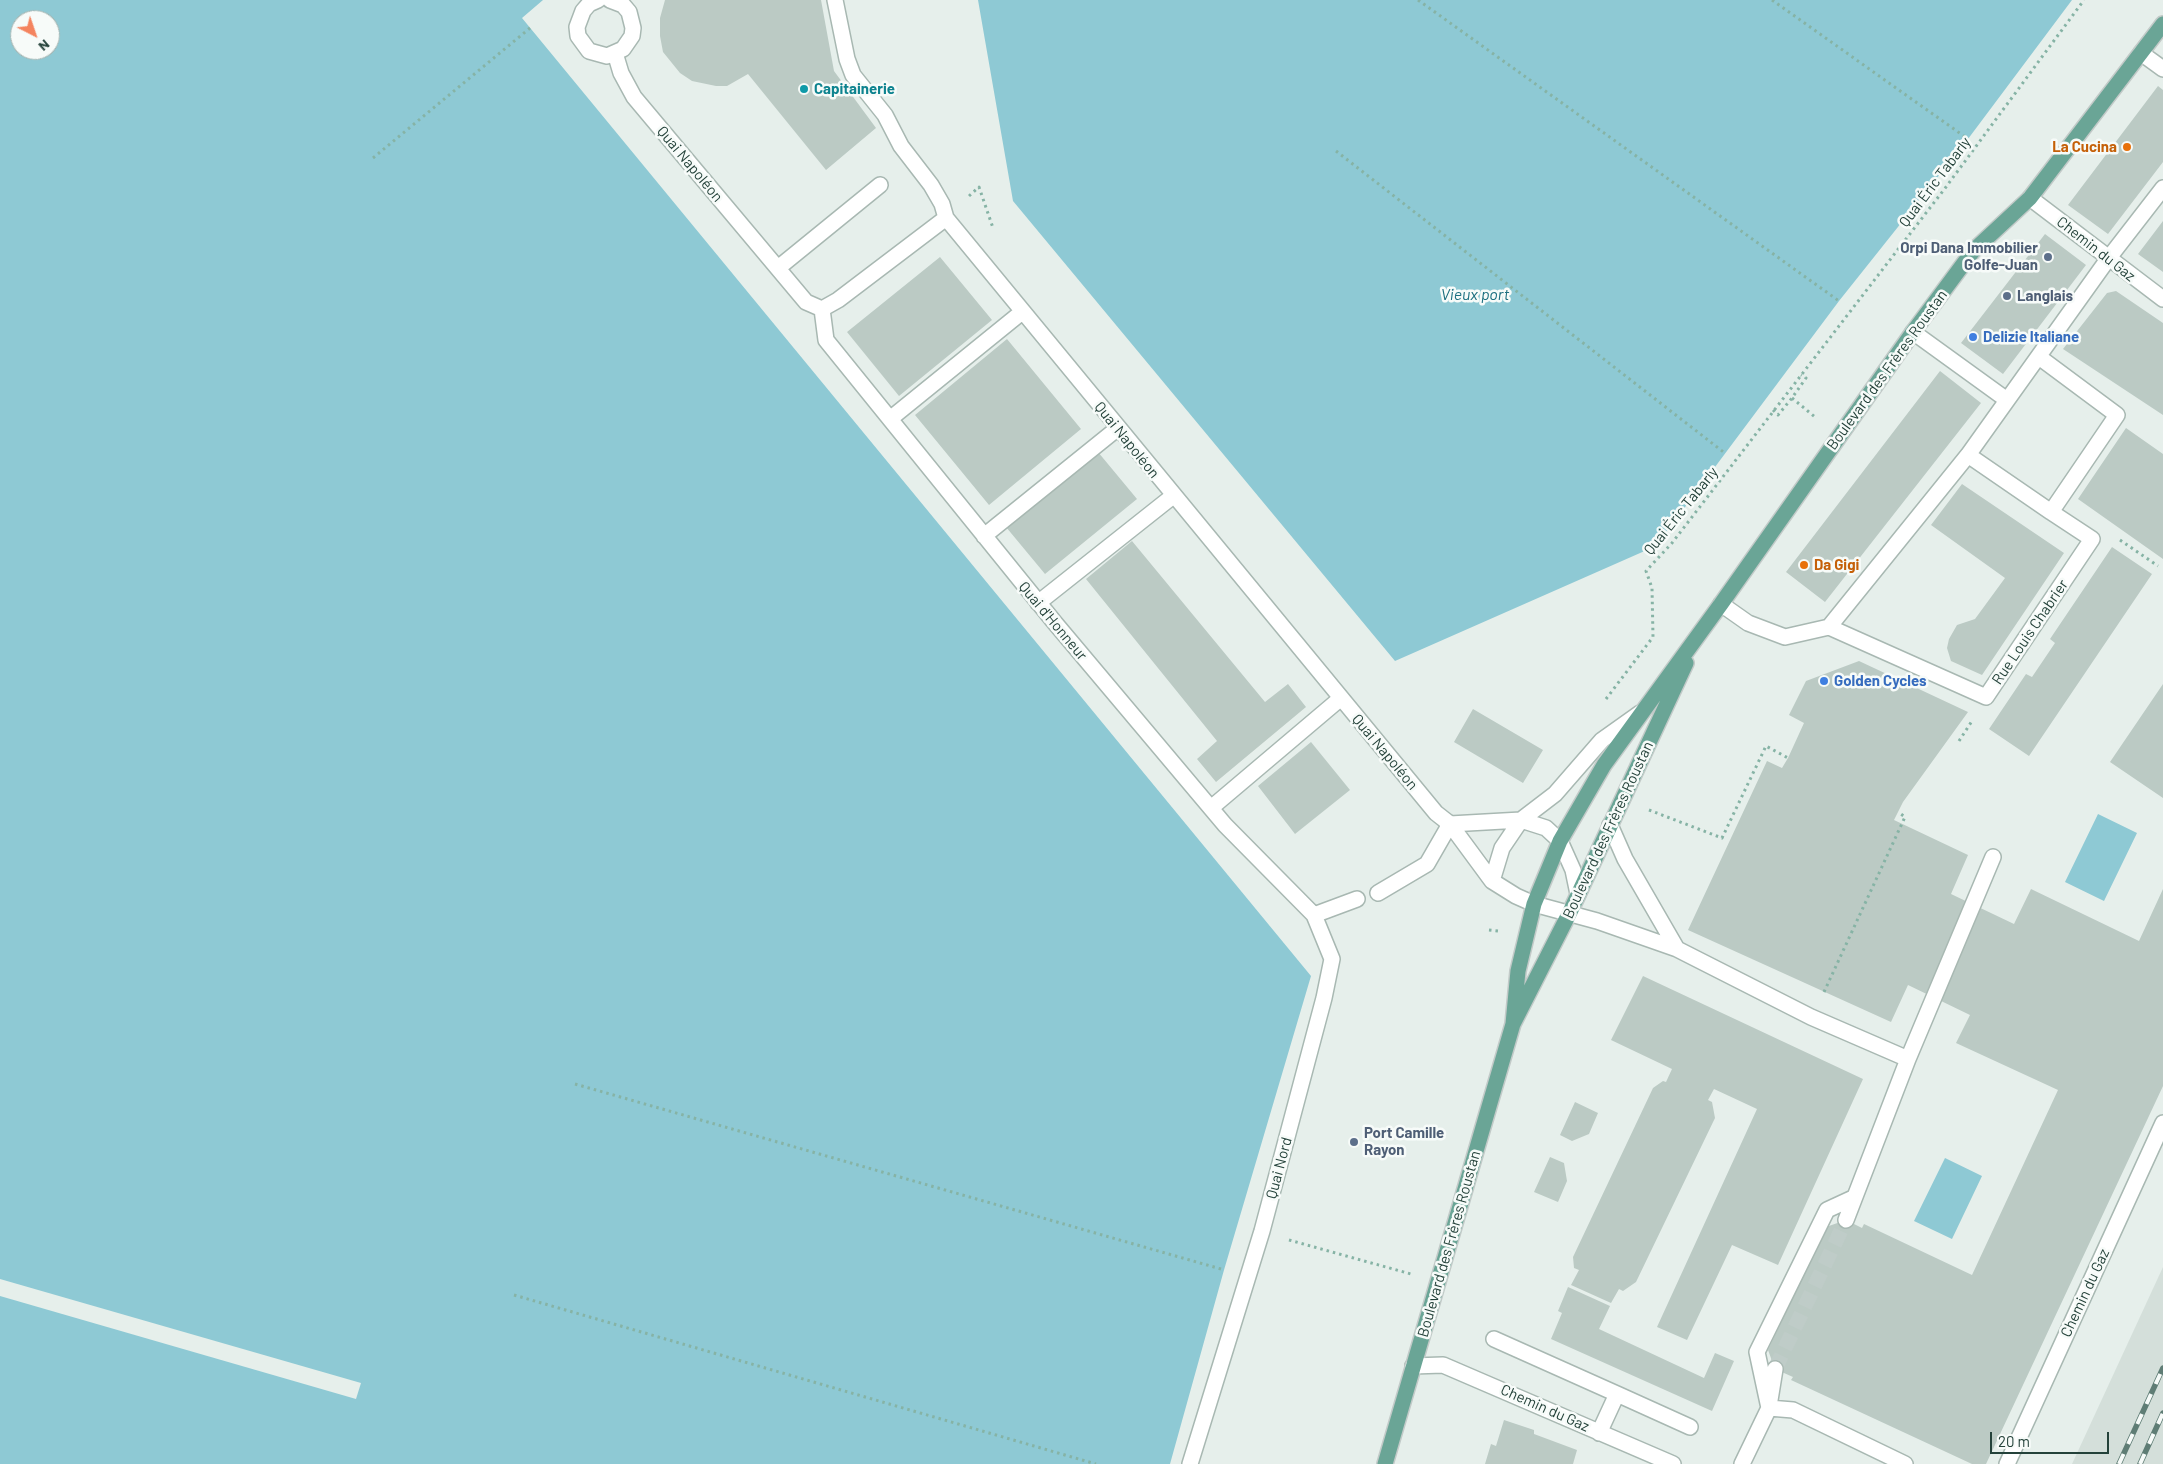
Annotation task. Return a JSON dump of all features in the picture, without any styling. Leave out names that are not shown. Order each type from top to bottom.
[{"type":"main road","name":"Boulevard des Frères Roustan","points":[[1513,1024],[1518,971],[1534,904],[1560,841],[1604,765],[1640,713],[1700,634],[1913,332],[1974,251],[2030,198],[2163,24]]},
{"type":"main road","name":"Boulevard des Frères Roustan","points":[[1384,1464],[1513,1024],[1570,912],[1700,634]]},
{"type":"street","points":[[598,0],[589,4],[583,10],[577,27],[578,36],[589,51],[598,55],[615,53],[628,43],[634,28],[629,12],[619,2]]},
{"type":"street","name":"Quai Napoléon","points":[[835,0],[846,59],[853,75],[885,115],[901,146],[931,185],[942,204],[946,218],[1436,813],[1450,824],[1492,881]]},
{"type":"street","name":"Quai Napoléon","points":[[615,53],[621,73],[634,97],[806,302],[822,309]]},
{"type":"street","points":[[2141,53],[2163,69]]},
{"type":"street","points":[[778,268],[880,185]]},
{"type":"street","points":[[1721,604],[1748,623],[1785,637],[1829,627],[1968,455],[2108,259],[2163,188]]},
{"type":"street","name":"Chemin du Gaz","points":[[2030,198],[2163,299]]},
{"type":"street","points":[[822,309],[838,300],[946,218]]},
{"type":"street","name":"Quai d'Honneur","points":[[822,309],[826,340],[1038,603],[1211,808],[1314,915]]},
{"type":"street","points":[[890,419],[1022,312]]},
{"type":"street","points":[[1913,332],[2007,400]]},
{"type":"street","points":[[2039,357],[2117,415],[2051,512]]},
{"type":"street","points":[[984,536],[1118,428]]},
{"type":"street","name":"Rue Louis Chabrier","points":[[1829,627],[1986,697],[2092,539],[1968,455]]},
{"type":"street","points":[[1038,603],[1173,496]]},
{"type":"street","points":[[1211,808],[1341,698]]},
{"type":"street","points":[[1640,713],[1602,740],[1555,794],[1521,820],[1502,848],[1492,881],[1516,896],[1534,904],[1570,912],[1676,949],[1811,1016],[1908,1059]]},
{"type":"street","points":[[1378,893],[1427,864],[1450,824],[1521,820],[1546,828],[1560,841],[1573,870],[1578,894]]},
{"type":"street","points":[[1610,826],[1625,859],[1676,949]]},
{"type":"street","points":[[1846,1220],[1908,1059],[1993,857]]},
{"type":"street","points":[[1314,915],[1357,899]]},
{"type":"street","name":"Quai Nord","points":[[1190,1464],[1262,1230],[1324,998],[1332,959],[1314,915]]},
{"type":"street","name":"Chemin du Gaz","points":[[2006,1464],[2163,1123]]},
{"type":"street","points":[[1769,1408],[1757,1352],[1827,1210],[1853,1198]]},
{"type":"street","points":[[1494,1339],[1690,1427]]},
{"type":"street","name":"Chemin du Gaz","points":[[1413,1366],[1443,1365],[1674,1464]]},
{"type":"street","points":[[1742,1464],[1769,1408],[1775,1369]]},
{"type":"street","points":[[1600,1433],[1617,1394]]},
{"type":"street","points":[[1769,1408],[1793,1410],[1905,1464]]},
{"type":"path","points":[[1418,0],[1839,301]]},
{"type":"path","points":[[1772,0],[1968,139]]},
{"type":"path","name":"Quai Éric Tabarly","points":[[1652,637],[1652,588],[1646,571],[1672,543],[1946,187],[2084,0]]},
{"type":"path","points":[[373,158],[530,28]]},
{"type":"path","points":[[1336,151],[1726,454]]},
{"type":"path","points":[[1773,410],[1778,415],[1806,378],[1801,375]]},
{"type":"path","points":[[2118,538],[2158,566]]},
{"type":"path","points":[[1959,741],[1973,719]]},
{"type":"path","points":[[1678,822],[1722,838],[1766,746],[1788,758]]},
{"type":"path","points":[[1834,976],[1905,817],[1898,812]]},
{"type":"path","points":[[575,1084],[1224,1270]]},
{"type":"path","points":[[1262,1230],[1312,1247],[1414,1275]]},
{"type":"path","points":[[514,1295],[1096,1464]]},
{"type":"shaded area","points":[[2163,1267],[2163,1464],[2072,1464]]},
{"type":"water","points":[[0,0],[543,0],[522,18],[1311,976],[1224,1270],[1170,1464],[0,1464]]},
{"type":"water","name":"Vieux port","points":[[978,0],[2072,0],[1968,139],[1839,301],[1656,546],[1395,661],[1013,201]]},
{"type":"water","points":[[2098,814],[2137,833],[2104,901],[2065,882]]},
{"type":"water","points":[[1945,1158],[1982,1176],[1952,1239],[1914,1221]]},
{"type":"pier","points":[[0,1279],[361,1383],[356,1399],[0,1296]]},
{"type":"building","name":"Capitainerie","points":[[665,0],[821,0],[834,71],[876,128],[826,170],[748,74],[727,86],[716,86],[692,81],[680,73],[663,52],[660,36],[660,18]]},
{"type":"building","points":[[2158,86],[2163,90],[2163,162],[2108,234],[2068,205]]},
{"type":"building","points":[[2163,221],[2163,272],[2138,254]]},
{"type":"building","points":[[2045,234],[2086,265],[2003,374],[1961,343]]},
{"type":"building","points":[[940,257],[992,320],[899,396],[847,332]]},
{"type":"building","points":[[2116,291],[2163,323],[2163,415],[2063,349],[2107,293]]},
{"type":"building","points":[[1007,339],[1081,429],[989,505],[915,415]]},
{"type":"building","points":[[1940,371],[1981,403],[1825,602],[1786,572]]},
{"type":"building","points":[[2126,428],[2163,454],[2163,559],[2078,499]]},
{"type":"building","points":[[1098,452],[1137,499],[1045,574],[1006,527]]},
{"type":"building","points":[[1962,484],[2064,553],[1982,675],[1951,661],[1947,648],[1949,639],[1957,625],[1975,619],[2005,578],[1931,525]]},
{"type":"building","points":[[1132,541],[1265,702],[1288,684],[1306,707],[1216,782],[1197,759],[1217,741],[1086,579]]},
{"type":"building","points":[[2112,547],[2152,574],[2029,756],[1989,729],[2026,674],[2032,677],[2055,643],[2050,639]]},
{"type":"building","points":[[1859,661],[1968,712],[1903,802],[1894,820],[1968,855],[1951,894],[2014,924],[2031,889],[2139,941],[2163,889],[2163,1086],[1986,1464],[1972,1464],[1791,1380],[1793,1377],[1775,1369],[1768,1350],[1826,1227],[1846,1220],[1862,1228],[1864,1224],[1972,1275],[2058,1090],[1956,1043],[1970,1015],[1908,985],[1891,1022],[1688,930],[1767,761],[1782,768],[1788,758],[1804,723],[1789,715],[1806,681]]},
{"type":"building","points":[[2163,684],[2163,798],[2110,762]]},
{"type":"building","points":[[1473,709],[1543,750],[1523,783],[1454,742]]},
{"type":"building","points":[[1311,742],[1350,790],[1295,834],[1258,786]]},
{"type":"building","points":[[1643,976],[1863,1079],[1778,1265],[1732,1245],[1687,1340],[1657,1327],[1757,1109],[1714,1089],[1708,1100],[1712,1102],[1715,1118],[1636,1282],[1623,1291],[1619,1289],[1611,1303],[1571,1285],[1579,1270],[1574,1268],[1573,1257],[1653,1088],[1663,1081],[1666,1082],[1672,1069],[1611,1040]]},
{"type":"building","points":[[1575,1102],[1598,1113],[1589,1134],[1572,1141],[1560,1135]]},
{"type":"building","points":[[1550,1157],[1564,1163],[1567,1181],[1558,1202],[1534,1192]]},
{"type":"building","points":[[1568,1287],[1610,1306],[1599,1329],[1704,1378],[1715,1353],[1734,1361],[1712,1411],[1551,1339],[1562,1313],[1558,1311]]},
{"type":"building","points":[[1504,1420],[1534,1430],[1534,1434],[1577,1450],[1573,1464],[1485,1464],[1491,1444],[1496,1446]]},
{"type":"tunnel","points":[[1775,1369],[1846,1220]]},
{"type":"railway","points":[[2119,1464],[2163,1368]]},
{"type":"railway","points":[[2140,1464],[2163,1413]]},
{"type":"place","name":"Capitainerie","points":[[804,89]]},
{"type":"place","name":"La Cucina","points":[[2127,147]]},
{"type":"place","name":"Orpi Dana Immobilier Golfe-Juan","points":[[2048,257]]},
{"type":"place","name":"Langlais","points":[[2007,296]]},
{"type":"place","name":"Delizie Italiane","points":[[1973,337]]},
{"type":"place","name":"Da Gigi","points":[[1804,565]]},
{"type":"place","name":"Golden Cycles","points":[[1824,681]]},
{"type":"place","name":"Port Camille Rayon","points":[[1354,1142]]}]
